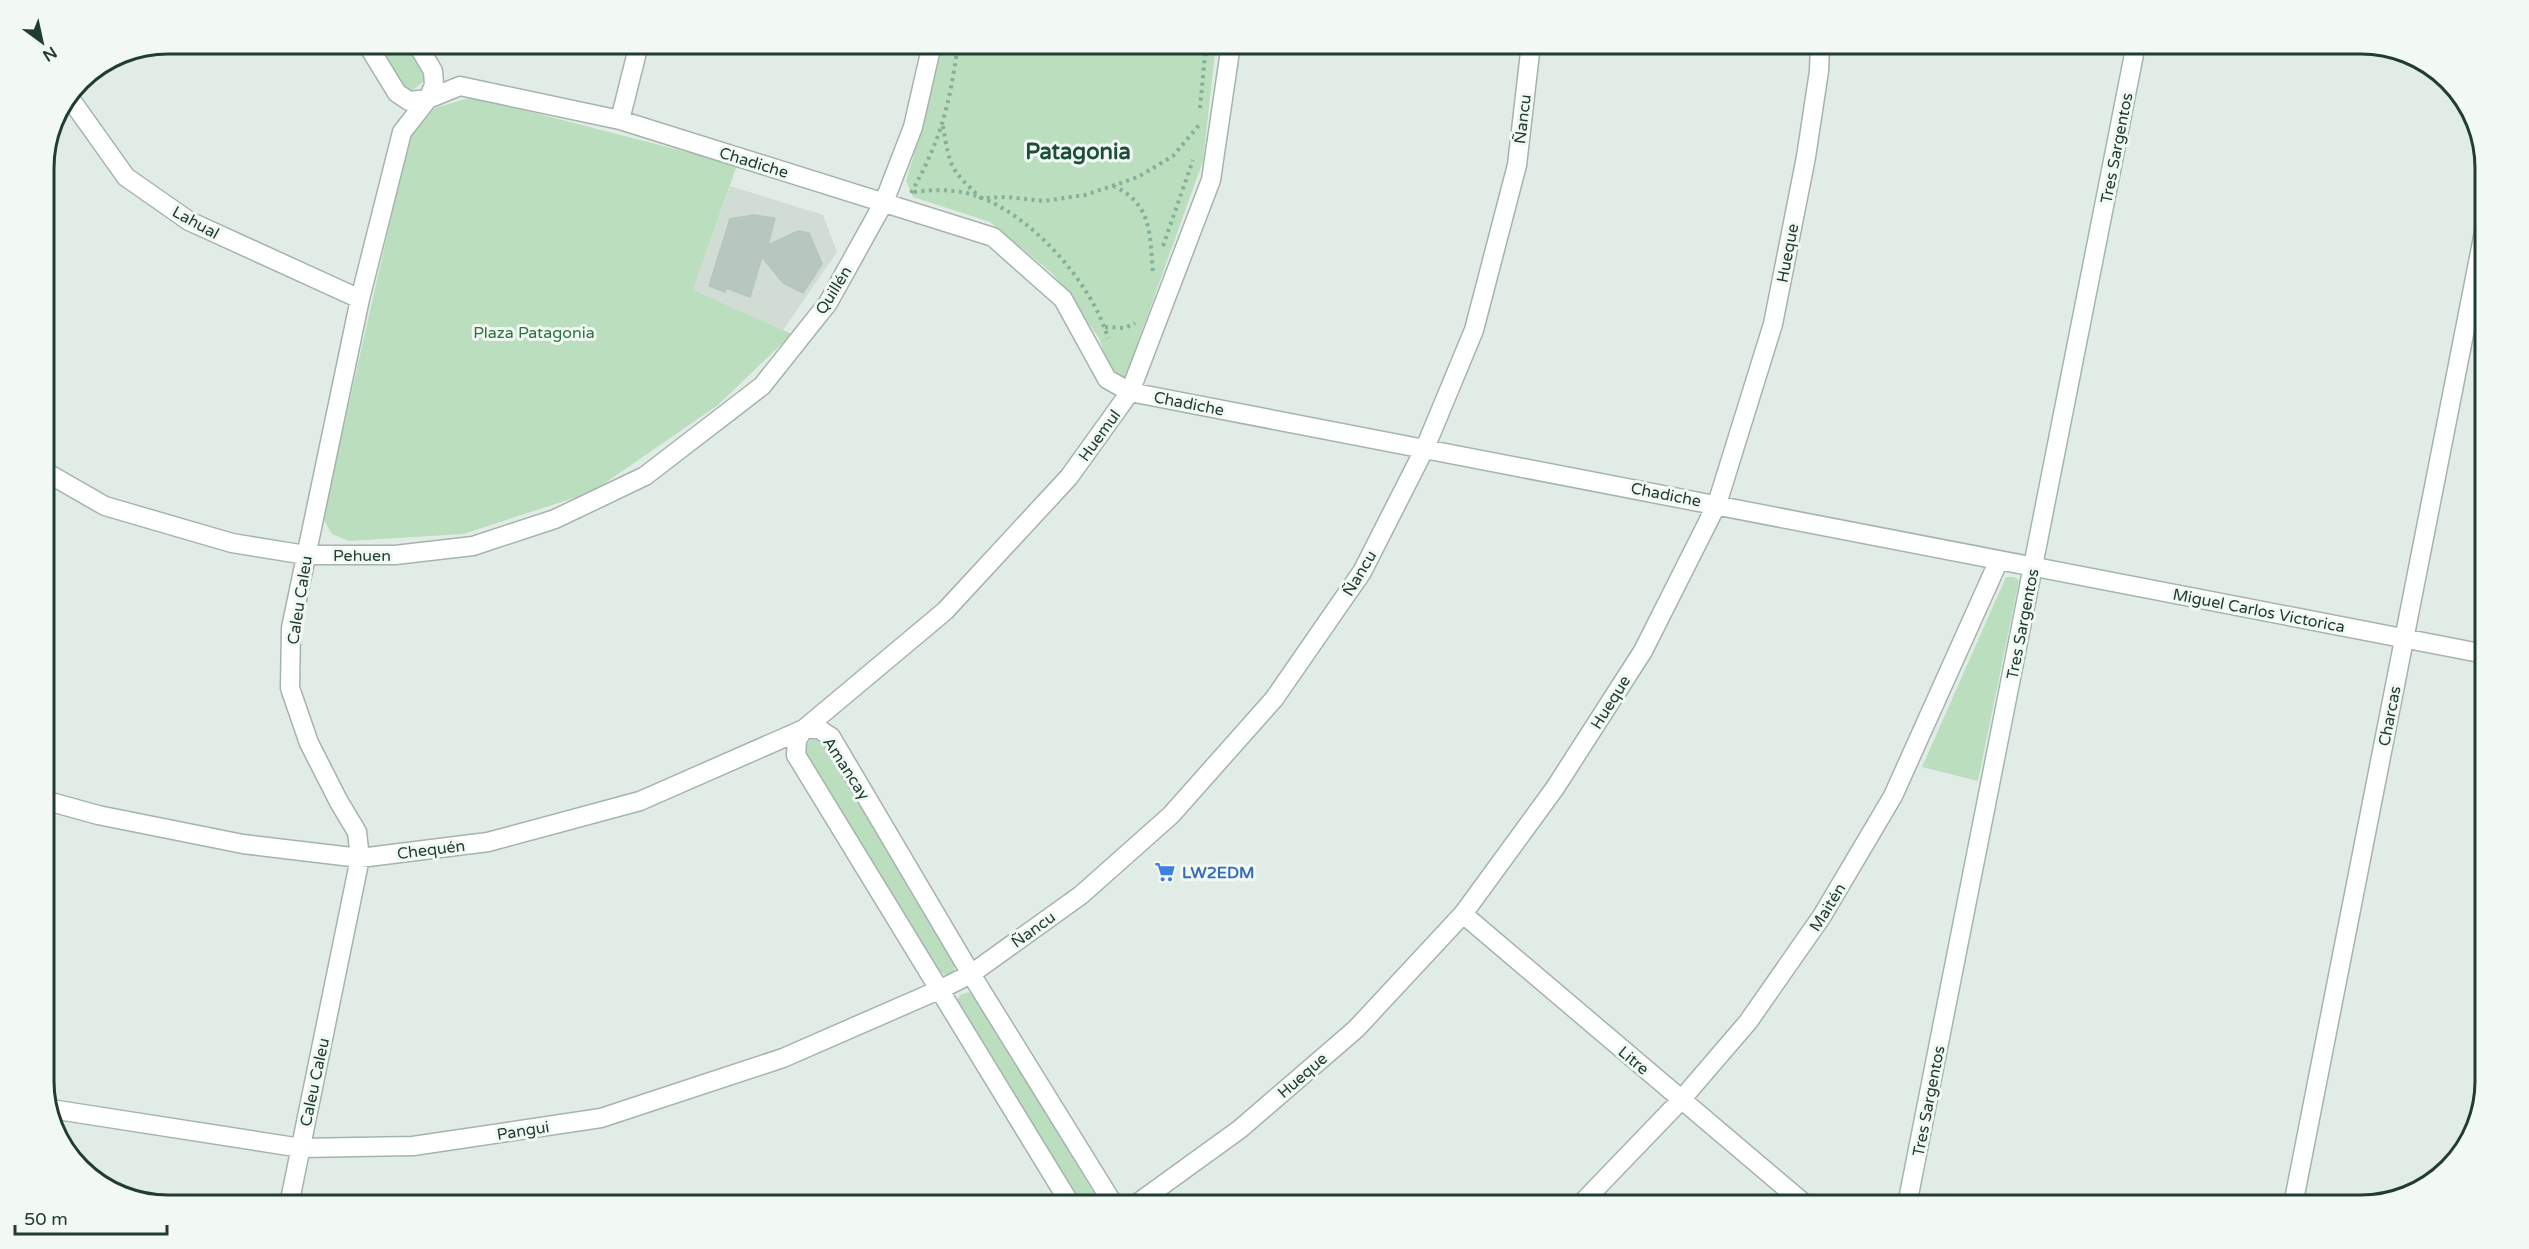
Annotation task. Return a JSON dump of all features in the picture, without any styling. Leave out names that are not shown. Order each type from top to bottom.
[{"type":"street","points":[[373,54],[397,93],[410,101],[428,99],[434,85],[433,71],[423,54]]},
{"type":"street","points":[[620,120],[636,54]]},
{"type":"street","name":"Quillén","points":[[645,476],[762,386],[828,303],[884,202],[913,127],[930,54]]},
{"type":"street","name":"Huemul","points":[[804,729],[945,611],[1069,477],[1130,392],[1211,180],[1230,54]]},
{"type":"street","name":"Ñancu","points":[[971,974],[1081,895],[1171,815],[1274,699],[1362,572],[1425,448],[1474,330],[1517,165],[1531,54]]},
{"type":"street","name":"Hueque","points":[[1150,1195],[1240,1129],[1356,1029],[1463,914],[1555,788],[1643,651],[1717,504],[1773,324],[1807,146],[1820,54]]},
{"type":"street","name":"Tres Sargentos","points":[[1909,1195],[2134,54]]},
{"type":"street","name":"Chadiche","points":[[428,99],[460,86],[620,120],[993,237],[1063,298],[1107,379],[1130,392],[2033,566]]},
{"type":"street","name":"Caleu Caleu","points":[[292,1195],[360,858],[357,832],[309,743],[290,688],[291,628],[360,299],[402,132],[428,99]]},
{"type":"street","name":"Lahual","points":[[74,104],[126,177],[189,221],[360,299]]},
{"type":"street","name":"Charcas","points":[[2295,1195],[2475,278]]},
{"type":"street","name":"Pehuen","points":[[54,477],[105,506],[232,543],[306,555],[395,555],[473,546],[555,519],[645,476]]},
{"type":"street","name":"Maitén","points":[[1590,1195],[1681,1100],[1748,1022],[1815,926],[1893,796],[1999,560]]},
{"type":"street","name":"Miguel Carlos Victorica","points":[[2033,566],[2475,652]]},
{"type":"street","name":"Chequén","points":[[54,803],[98,815],[243,844],[360,858],[488,842],[640,801],[804,729]]},
{"type":"street","name":"Amancay","points":[[1064,1195],[796,755],[797,740],[804,729],[819,729],[831,737],[971,974],[1107,1195]]},
{"type":"street","name":"Litre","points":[[1463,914],[1793,1195]]},
{"type":"street","name":"Pangui","points":[[58,1110],[301,1148],[413,1146],[601,1118],[783,1058],[971,974]]},
{"type":"path","points":[[911,193],[925,169],[943,126],[951,95],[957,54]]},
{"type":"path","points":[[1199,133],[1206,54]]},
{"type":"path","points":[[943,126],[948,157],[954,172],[981,198],[1007,197],[1044,201],[1085,195],[1138,177],[1173,156],[1200,124]]},
{"type":"path","points":[[1161,253],[1197,151]]},
{"type":"path","points":[[1112,186],[1129,193],[1139,203],[1150,232],[1153,275]]},
{"type":"path","points":[[1149,285],[1157,264]]},
{"type":"path","points":[[1131,332],[1138,313]]},
{"type":"path","points":[[1105,327],[1125,328],[1135,323]]},
{"type":"shaded area","points":[[730,186],[823,215],[837,252],[783,330],[693,290]]},
{"type":"green space","points":[[383,54],[413,54],[425,72],[423,82],[414,89],[408,91],[403,88]]},
{"type":"green space","points":[[941,54],[1215,54],[1203,161],[1124,381],[1109,368],[1099,338],[1053,274],[990,222],[913,197],[906,181],[926,115]]},
{"type":"green space","name":"Plaza Patagonia","points":[[473,97],[737,165],[693,290],[792,334],[718,405],[592,492],[463,534],[349,541],[332,534],[323,518],[409,139],[435,108]]},
{"type":"green space","points":[[2006,577],[2019,580],[1978,781],[1922,767]]},
{"type":"green space","points":[[811,740],[817,740],[825,746],[955,963],[954,971],[949,976],[939,972],[805,751],[805,747]]},
{"type":"green space","points":[[969,992],[977,999],[1095,1195],[1073,1195],[956,1004],[960,995]]},
{"type":"building","points":[[754,215],[775,218],[768,245],[798,231],[809,233],[822,264],[803,293],[783,283],[762,257],[750,297],[726,288],[725,292],[709,286],[730,219]]},
{"type":"place","name":"LW2EDM","points":[[1165,872]]},
{"type":"district","name":"Patagonia","points":[[1078,151]]}]
